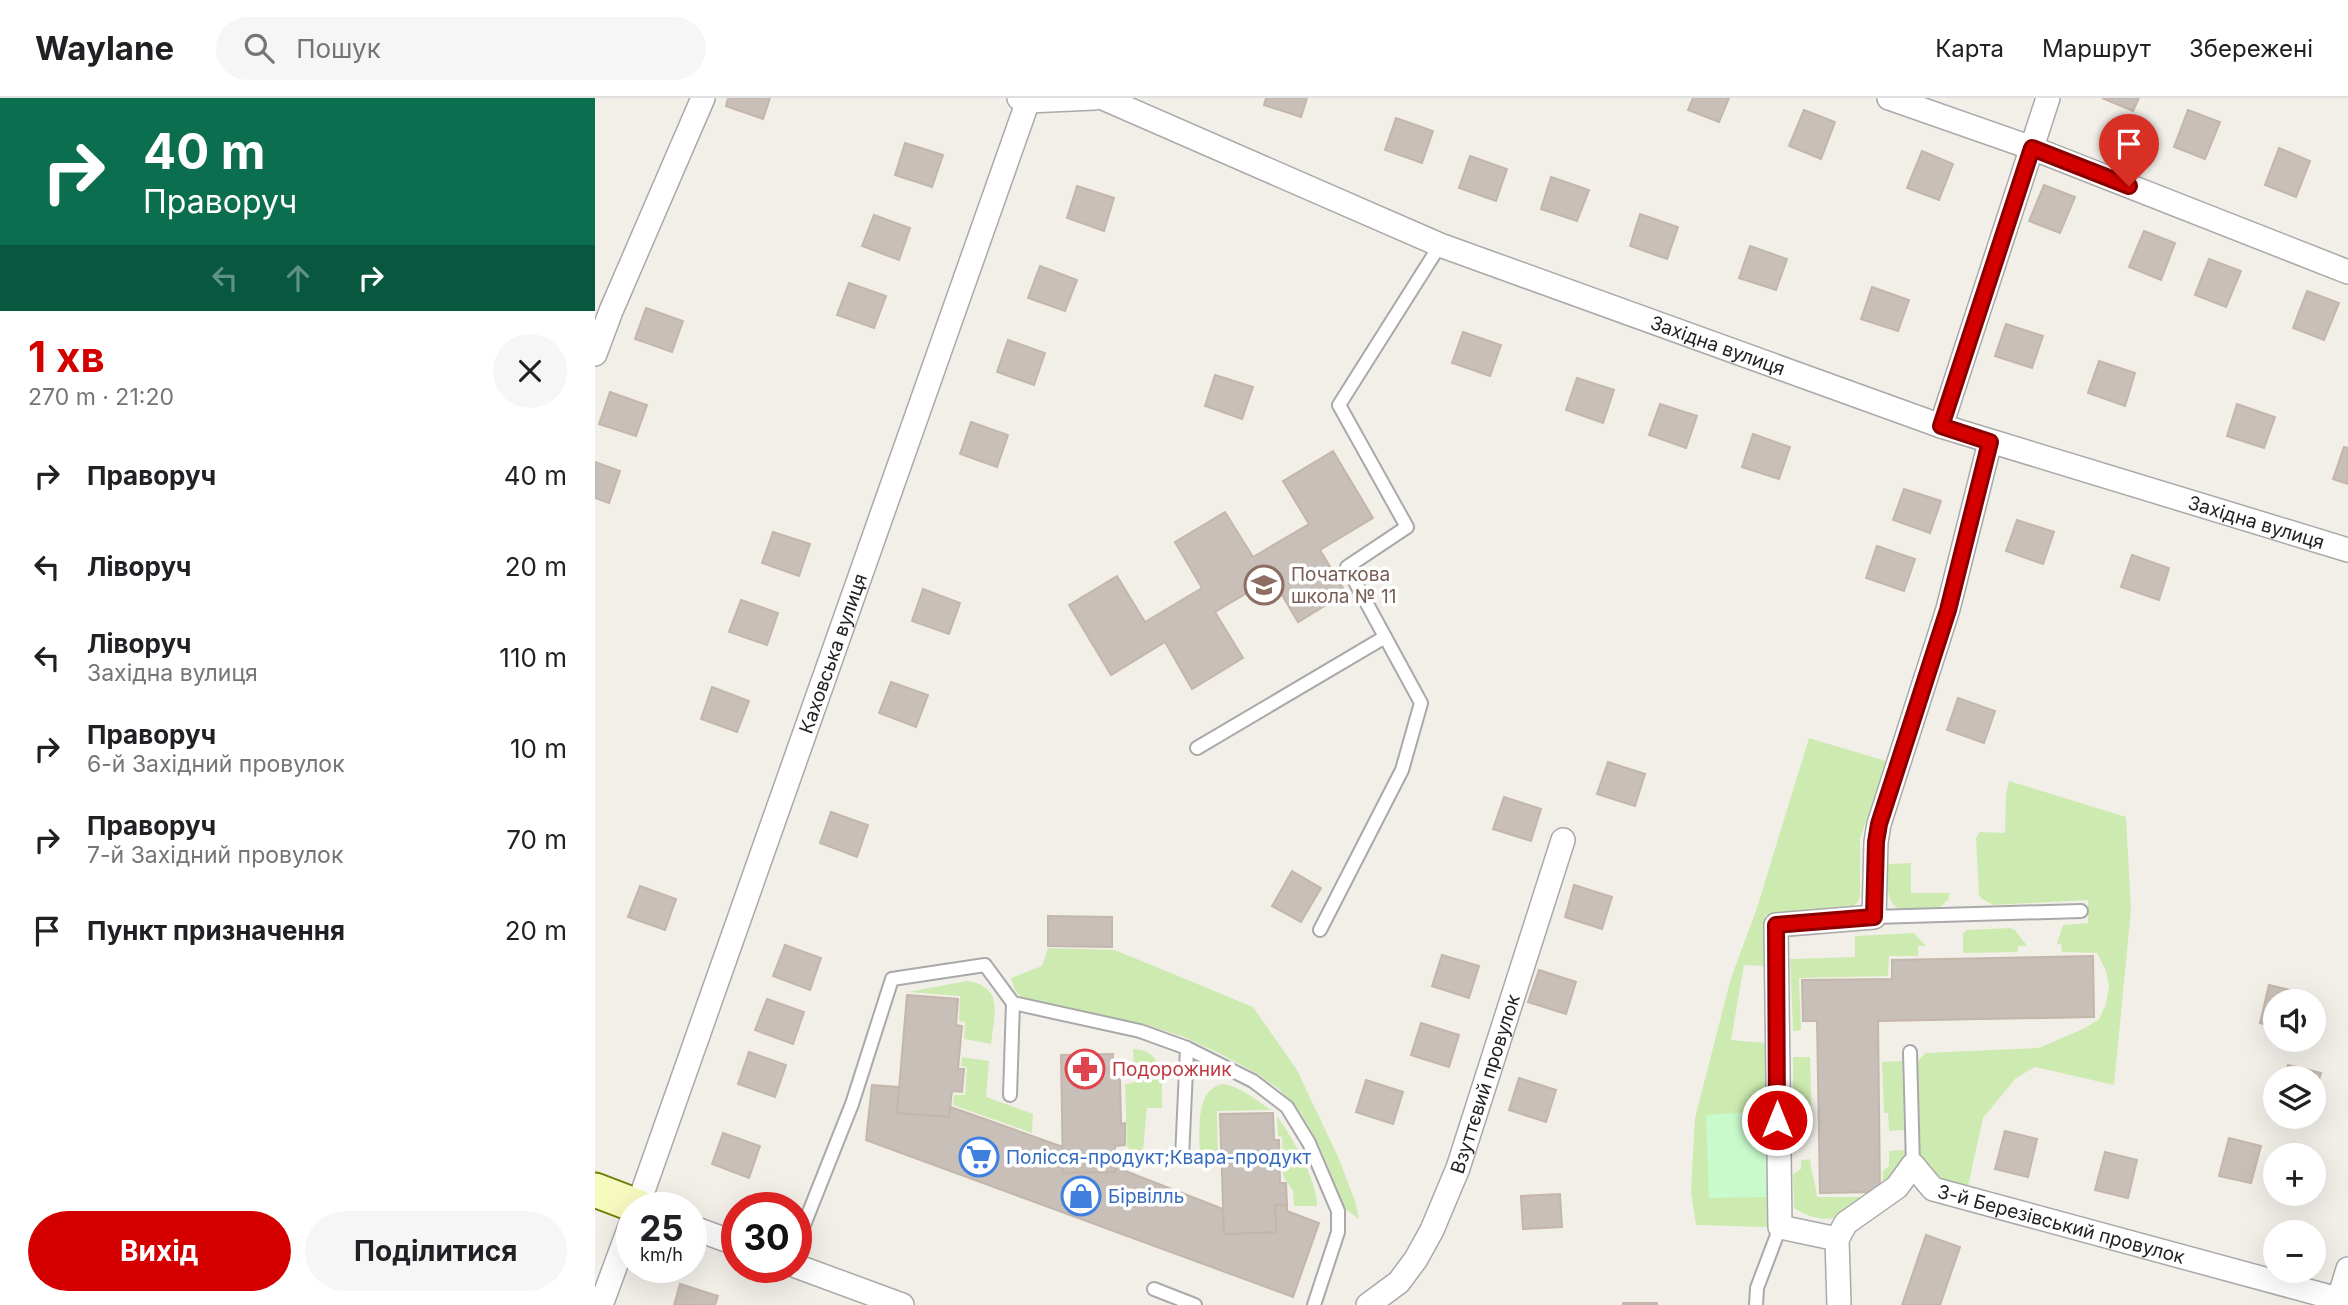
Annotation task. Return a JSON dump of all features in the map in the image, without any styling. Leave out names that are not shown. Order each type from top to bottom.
[{"type":"street","points":[[595,354],[603,308],[703,98]]},
{"type":"street","points":[[1026,99],[1094,98]]},
{"type":"street","name":"Західна вулиця","points":[[1103,98],[1440,244],[1941,426],[2348,550]]},
{"type":"street","points":[[1889,98],[2032,148],[2348,272]]},
{"type":"street","points":[[1941,426],[2048,98]]},
{"type":"street","name":"Каховська вулиця","points":[[643,1192],[1026,99]]},
{"type":"street","points":[[1837,1239],[1780,1227],[1776,925],[1874,917],[1879,824],[1948,610],[1990,442]]},
{"type":"street","name":"Взуттєвий провулок","points":[[1368,1305],[1399,1282],[1432,1230],[1458,1168],[1563,840]]},
{"type":"street","points":[[1839,1305],[1837,1239],[1846,1223],[1897,1186],[1913,1164]]},
{"type":"street","name":"3-й Березівський провулок","points":[[1913,1164],[1933,1189],[2337,1302]]},
{"type":"street","points":[[595,1190],[616,1201]]},
{"type":"street","name":"Каховська вулиця","points":[[601,1305],[616,1265]]},
{"type":"street","points":[[2337,1302],[2348,1269]]},
{"type":"street","points":[[812,1272],[902,1305]]},
{"type":"lane","points":[[1320,930],[1402,770],[1421,703],[1347,567],[1407,527],[1339,405],[1440,244]]},
{"type":"lane","points":[[1197,748],[1385,637]]},
{"type":"lane","points":[[1874,917],[2081,911]]},
{"type":"lane","points":[[812,1205],[852,1104],[881,1019],[891,979],[985,965],[1013,1003],[1010,1095]]},
{"type":"lane","points":[[1013,1003],[1140,1031],[1187,1048],[1253,1081],[1275,1096],[1297,1121],[1338,1211],[1338,1232],[1314,1305]]},
{"type":"lane","points":[[1182,1158],[1187,1048]]},
{"type":"lane","points":[[1910,1052],[1913,1164]]},
{"type":"lane","points":[[1756,1305],[1756,1287],[1780,1227]]},
{"type":"lane","points":[[1153,1289],[1195,1305]]},
{"type":"green space","points":[[1809,738],[1886,761],[1860,839],[1860,895],[1858,902],[1846,911],[1765,915],[1764,966],[1744,965],[1731,1040],[1766,1043],[1767,1227],[1696,1225],[1691,1191],[1695,1118],[1731,978],[1756,911]]},
{"type":"green space","points":[[2009,781],[2126,817],[2131,910],[2114,1085],[2035,1067],[2016,1078],[1983,1118],[1967,1191],[1933,1172],[1920,1153],[1918,1061],[1925,1053],[2039,1048],[2099,1019],[2106,1004],[2109,986],[2106,971],[2097,953],[2062,952],[2061,944],[2057,944],[2063,925],[2088,923],[2088,900],[1993,905],[1979,895],[1976,838],[1980,832],[2005,833]]},
{"type":"green space","points":[[1911,863],[1911,893],[1950,893],[1948,900],[1940,907],[1899,909],[1894,905],[1888,889],[1887,864]]},
{"type":"green space","points":[[1967,930],[2015,930],[2027,946],[2018,946],[2018,952],[1963,953],[1963,933]]},
{"type":"green space","points":[[1914,933],[1926,946],[1918,946],[1918,956],[1889,956],[1888,976],[1799,978],[1801,1030],[1793,1031],[1790,959],[1855,957],[1855,936]]},
{"type":"green space","points":[[1048,948],[1115,950],[1253,1007],[1297,1070],[1339,1159],[1359,1219],[1345,1209],[1320,1147],[1301,1113],[1279,1089],[1256,1073],[1184,1037],[1144,1024],[1021,997],[1011,978],[1042,966]]},
{"type":"green space","points":[[967,981],[979,984],[992,996],[995,1013],[991,1044],[964,1039],[965,1022],[959,1021],[960,996],[908,992]]},
{"type":"green space","points":[[1133,1049],[1144,1051],[1157,1061],[1162,1079],[1162,1108],[1147,1108],[1142,1160],[1127,1147],[1125,1084],[1134,1083]]},
{"type":"green space","points":[[962,1057],[989,1061],[986,1097],[1033,1114],[1032,1133],[953,1105],[954,1095],[965,1095],[967,1067],[961,1066]]},
{"type":"green space","points":[[1793,1057],[1810,1057],[1812,1127],[1799,1128],[1793,1119]]},
{"type":"green space","points":[[1902,1061],[1904,1130],[1889,1131],[1888,1113],[1884,1113],[1882,1062]]},
{"type":"green space","points":[[1223,1084],[1243,1091],[1271,1110],[1217,1111],[1218,1164],[1200,1164],[1202,1105],[1213,1088]]},
{"type":"green space","points":[[1767,1111],[1767,1197],[1709,1198],[1706,1115]]},
{"type":"green space","points":[[1277,1116],[1308,1172],[1317,1206],[1294,1206],[1293,1191],[1283,1176],[1282,1137],[1278,1136]]},
{"type":"green space","points":[[1906,1150],[1905,1158],[1883,1191],[1883,1171],[1889,1166],[1889,1151]]},
{"type":"green space","points":[[1810,1159],[1817,1197],[1878,1197],[1837,1218],[1806,1215],[1794,1208],[1793,1174],[1801,1169],[1801,1160]]},
{"type":"building","points":[[728,98],[770,98],[763,119],[726,106]]},
{"type":"building","points":[[1266,98],[1307,98],[1301,117],[1264,105]]},
{"type":"building","points":[[1693,98],[1729,98],[1719,122],[1688,110]]},
{"type":"building","points":[[2102,98],[2139,98],[2133,111]]},
{"type":"building","points":[[1804,110],[1835,122],[1821,159],[1789,146]]},
{"type":"building","points":[[2188,110],[2220,122],[2205,159],[2174,147]]},
{"type":"building","points":[[1396,118],[1433,131],[1422,163],[1385,150]]},
{"type":"building","points":[[905,143],[943,155],[932,187],[895,175]]},
{"type":"building","points":[[2279,148],[2310,161],[2296,197],[2265,185]]},
{"type":"building","points":[[1922,151],[1953,164],[1939,200],[1907,188]]},
{"type":"building","points":[[1470,156],[1507,169],[1496,201],[1459,188]]},
{"type":"building","points":[[1551,177],[1589,190],[1577,221],[1541,209]]},
{"type":"building","points":[[2044,185],[2075,197],[2060,233],[2029,221]]},
{"type":"building","points":[[1077,186],[1114,198],[1104,231],[1067,218]]},
{"type":"building","points":[[1640,214],[1678,227],[1667,259],[1630,246]]},
{"type":"building","points":[[874,215],[910,228],[899,260],[862,246]]},
{"type":"building","points":[[2144,231],[2175,243],[2161,280],[2129,267]]},
{"type":"building","points":[[1750,246],[1787,259],[1776,290],[1739,278]]},
{"type":"building","points":[[2209,259],[2241,271],[2226,307],[2195,295]]},
{"type":"building","points":[[1040,266],[1077,280],[1065,311],[1028,298]]},
{"type":"building","points":[[849,283],[886,296],[874,328],[837,315]]},
{"type":"building","points":[[1872,287],[1909,300],[1898,331],[1861,319]]},
{"type":"building","points":[[2307,291],[2339,303],[2324,340],[2293,328]]},
{"type":"building","points":[[646,308],[683,321],[672,352],[635,339]]},
{"type":"building","points":[[2006,324],[2043,336],[2032,368],[1995,356]]},
{"type":"building","points":[[1463,332],[1501,345],[1490,376],[1452,363]]},
{"type":"building","points":[[1008,340],[1045,353],[1034,385],[997,372]]},
{"type":"building","points":[[2099,361],[2135,373],[2125,406],[2088,393]]},
{"type":"building","points":[[1215,375],[1253,387],[1242,419],[1205,406]]},
{"type":"building","points":[[1577,378],[1614,390],[1603,423],[1566,410]]},
{"type":"building","points":[[610,392],[647,405],[636,436],[599,424]]},
{"type":"building","points":[[1660,404],[1697,416],[1686,448],[1649,435]]},
{"type":"building","points":[[2237,404],[2275,417],[2264,448],[2227,436]]},
{"type":"building","points":[[971,422],[1008,435],[997,467],[960,454]]},
{"type":"building","points":[[1753,434],[1790,447],[1779,479],[1742,467]]},
{"type":"building","points":[[2344,447],[2348,448],[2348,484],[2333,479]]},
{"type":"building","points":[[1333,451],[1373,518],[1320,550],[1346,593],[1298,622],[1272,578],[1215,612],[1243,658],[1192,689],[1165,642],[1111,675],[1069,605],[1117,576],[1145,622],[1202,588],[1175,542],[1225,512],[1253,557],[1309,524],[1283,481]]},
{"type":"building","points":[[595,462],[620,471],[609,503],[595,498]]},
{"type":"building","points":[[1904,489],[1941,501],[1930,533],[1893,520]]},
{"type":"building","points":[[2017,520],[2054,532],[2043,564],[2006,551]]},
{"type":"building","points":[[773,532],[810,544],[799,576],[762,563]]},
{"type":"building","points":[[1877,546],[1915,559],[1904,591],[1866,578]]},
{"type":"building","points":[[2132,555],[2169,568],[2159,600],[2121,587]]},
{"type":"building","points":[[923,589],[960,603],[949,634],[912,621]]},
{"type":"building","points":[[741,600],[778,613],[767,645],[729,632]]},
{"type":"building","points":[[891,682],[928,695],[916,727],[879,713]]},
{"type":"building","points":[[712,687],[749,701],[737,732],[701,719]]},
{"type":"building","points":[[1958,698],[1995,711],[1984,743],[1947,730]]},
{"type":"building","points":[[1608,762],[1645,774],[1635,806],[1597,794]]},
{"type":"building","points":[[1504,797],[1541,809],[1531,841],[1493,829]]},
{"type":"building","points":[[831,812],[868,825],[857,857],[820,843]]},
{"type":"building","points":[[1292,871],[1321,888],[1301,922],[1272,906]]},
{"type":"building","points":[[1574,885],[1612,897],[1602,929],[1565,917]]},
{"type":"building","points":[[640,886],[676,899],[665,930],[628,917]]},
{"type":"building","points":[[1048,916],[1112,917],[1112,947],[1048,946]]},
{"type":"building","points":[[785,945],[821,958],[810,990],[773,976]]},
{"type":"building","points":[[1442,955],[1479,966],[1469,998],[1432,986]]},
{"type":"building","points":[[2093,956],[2094,1017],[1878,1021],[1880,1192],[1820,1193],[1817,1021],[1803,1021],[1802,980],[1892,979],[1892,960]]},
{"type":"building","points":[[1539,970],[1576,982],[1566,1014],[1528,1002]]},
{"type":"building","points":[[2269,985],[2286,989],[2268,989]]},
{"type":"building","points":[[907,995],[958,999],[956,1025],[962,1026],[958,1069],[964,1069],[962,1092],[952,1091],[949,1117],[897,1113]]},
{"type":"building","points":[[767,999],[804,1012],[793,1044],[755,1030]]},
{"type":"building","points":[[1421,1023],[1459,1035],[1449,1067],[1411,1055]]},
{"type":"building","points":[[749,1052],[786,1065],[775,1097],[738,1084]]},
{"type":"building","points":[[1113,1054],[1113,1079],[1120,1079],[1121,1124],[1125,1123],[1125,1145],[1115,1146],[1115,1172],[1063,1173],[1061,1055]]},
{"type":"building","points":[[1519,1078],[1556,1090],[1546,1122],[1509,1110]]},
{"type":"building","points":[[1366,1080],[1403,1092],[1393,1124],[1356,1112]]},
{"type":"building","points":[[872,1085],[899,1087],[897,1113],[949,1117],[951,1107],[1063,1147],[1063,1173],[1115,1172],[1115,1167],[1223,1209],[1224,1234],[1276,1232],[1275,1205],[1287,1205],[1287,1211],[1319,1223],[1293,1297],[866,1140]]},
{"type":"building","points":[[1273,1113],[1274,1140],[1279,1140],[1280,1183],[1286,1183],[1287,1205],[1275,1205],[1276,1232],[1224,1234],[1220,1114]]},
{"type":"building","points":[[2005,1131],[2037,1139],[2028,1177],[1995,1169]]},
{"type":"building","points":[[723,1133],[760,1146],[749,1178],[712,1164]]},
{"type":"building","points":[[2229,1138],[2261,1146],[2251,1183],[2219,1176]]},
{"type":"building","points":[[2105,1152],[2137,1160],[2128,1198],[2095,1190]]},
{"type":"building","points":[[1560,1194],[1562,1227],[1523,1229],[1521,1196]]},
{"type":"building","points":[[1926,1235],[1960,1247],[1940,1305],[1902,1305]]},
{"type":"building","points":[[680,1284],[718,1296],[715,1305],[674,1305]]},
{"type":"building","points":[[1657,1303],[1657,1305],[1623,1305]]},
{"type":"place","name":"Початкова школа № 11","points":[[1264,585]]},
{"type":"place","name":"Подорожник","points":[[1085,1069]]},
{"type":"place","name":"Полісся-продукт;Квара-продукт","points":[[979,1157]]},
{"type":"place","name":"Бірвілль","points":[[1081,1196]]},
{"type":"route","points":[[1777,1120],[1776,925],[1874,917],[1879,824],[1948,610],[1990,442],[1941,426],[2032,148],[2129,186]]}]
